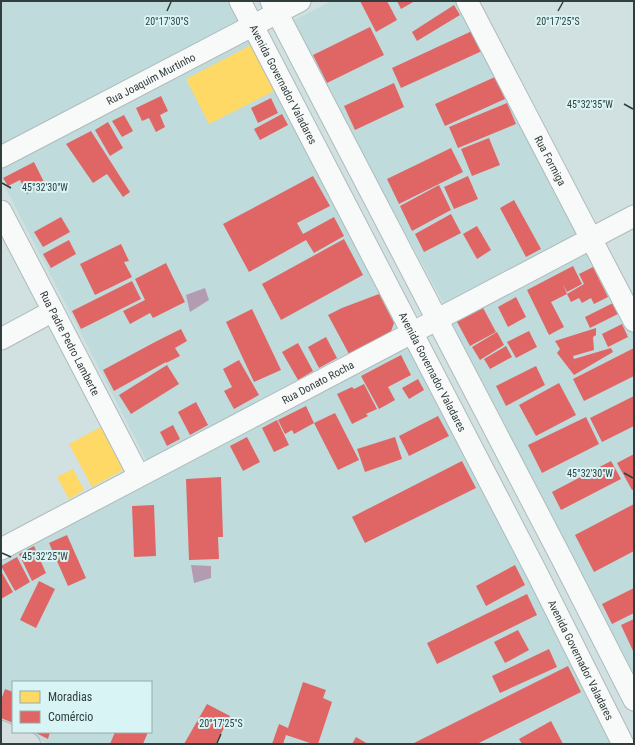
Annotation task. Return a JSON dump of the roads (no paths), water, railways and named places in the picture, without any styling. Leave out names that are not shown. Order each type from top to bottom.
[{"type":"main road","points":[[1,732],[29,744]]},
{"type":"street","name":"Avenida Governador Valadares","points":[[240,1],[537,573],[623,744]]},
{"type":"street","name":"Rua Joaquim Murtinho","points":[[1,157],[253,26],[274,7],[300,1]]},
{"type":"street","name":"Rua Formiga","points":[[467,1],[634,321]]},
{"type":"street","points":[[274,7],[634,700]]},
{"type":"street","name":"Rua Padre Pedro Lamberte","points":[[1,211],[139,476]]},
{"type":"street","name":"Rua Donato Rocha","points":[[1,549],[634,216]]},
{"type":"street","points":[[1,339],[53,311]]},
{"type":"street","points":[[537,573],[562,559]]}]
